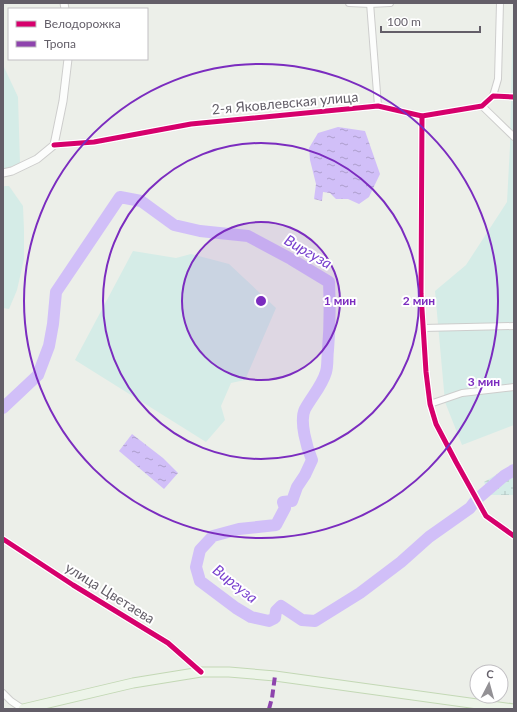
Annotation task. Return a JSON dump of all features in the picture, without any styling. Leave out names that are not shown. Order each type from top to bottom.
[{"type":"main road","points":[[23,709],[133,683],[201,672],[229,672],[255,673],[511,709]]},
{"type":"street","points":[[349,3],[390,3]]},
{"type":"street","points":[[500,3],[498,79],[493,96],[482,106],[514,137]]},
{"type":"street","points":[[370,4],[378,106]]},
{"type":"street","points":[[3,173],[12,171],[37,159],[54,145],[63,101],[68,60]]},
{"type":"street","points":[[493,96],[514,97]]},
{"type":"street","name":"2-я Яковлевская улица","points":[[54,145],[94,142],[191,124],[378,106],[422,116],[482,106]]},
{"type":"street","points":[[422,116],[421,294],[426,372],[430,404],[436,424],[486,516],[514,536]]},
{"type":"street","points":[[423,328],[514,326]]},
{"type":"street","points":[[430,404],[462,393],[514,387]]},
{"type":"street","name":"улица Цветаева","points":[[3,539],[73,585],[168,643],[201,672]]},
{"type":"street","points":[[3,693],[10,701],[23,709]]},
{"type":"green space","points":[[513,3],[514,425],[462,445],[445,402],[435,291],[466,265],[507,202],[510,146]]},
{"type":"green space","points":[[3,65],[18,97],[20,164],[3,169]]},
{"type":"green space","points":[[9,186],[23,206],[24,230],[24,259],[17,290],[9,309],[3,308],[3,187]]},
{"type":"green space","points":[[133,251],[176,258],[191,254],[229,264],[276,308],[245,380],[231,383],[221,406],[225,420],[206,442],[75,360]]},
{"type":"green space","points":[[514,464],[514,495],[490,495],[484,482]]},
{"type":"water","points":[[338,127],[365,131],[380,174],[369,197],[359,204],[348,199],[336,199],[330,193],[323,192],[322,201],[314,199],[316,184],[310,160],[309,148],[318,133]]},
{"type":"water","points":[[132,434],[163,458],[178,473],[164,489],[119,451]]},
{"type":"waterway","name":"Виргуза","points":[[3,408],[38,375],[49,346],[56,292],[120,197],[141,201],[174,225],[200,231],[248,236],[291,259],[329,282],[330,308],[327,369],[322,382],[303,414],[304,434],[312,460],[305,475],[297,487],[292,501],[283,502],[285,508],[276,525],[239,529],[213,536],[200,550],[196,567],[200,581],[236,608],[251,617],[269,621],[275,618],[276,611],[281,606],[302,620],[315,621],[360,593],[401,562],[429,537],[470,508],[476,500],[504,476],[514,470]]},
{"type":"marked path","points":[[269,709],[275,676]]},
{"type":"cycle path","points":[[54,145],[94,142],[191,124],[378,106],[422,116],[482,106],[493,96],[514,97]]},
{"type":"cycle path","points":[[422,116],[421,294],[426,372],[430,404],[436,424],[486,516],[514,536]]},
{"type":"cycle path","points":[[3,539],[73,585],[168,643],[201,672]]}]
